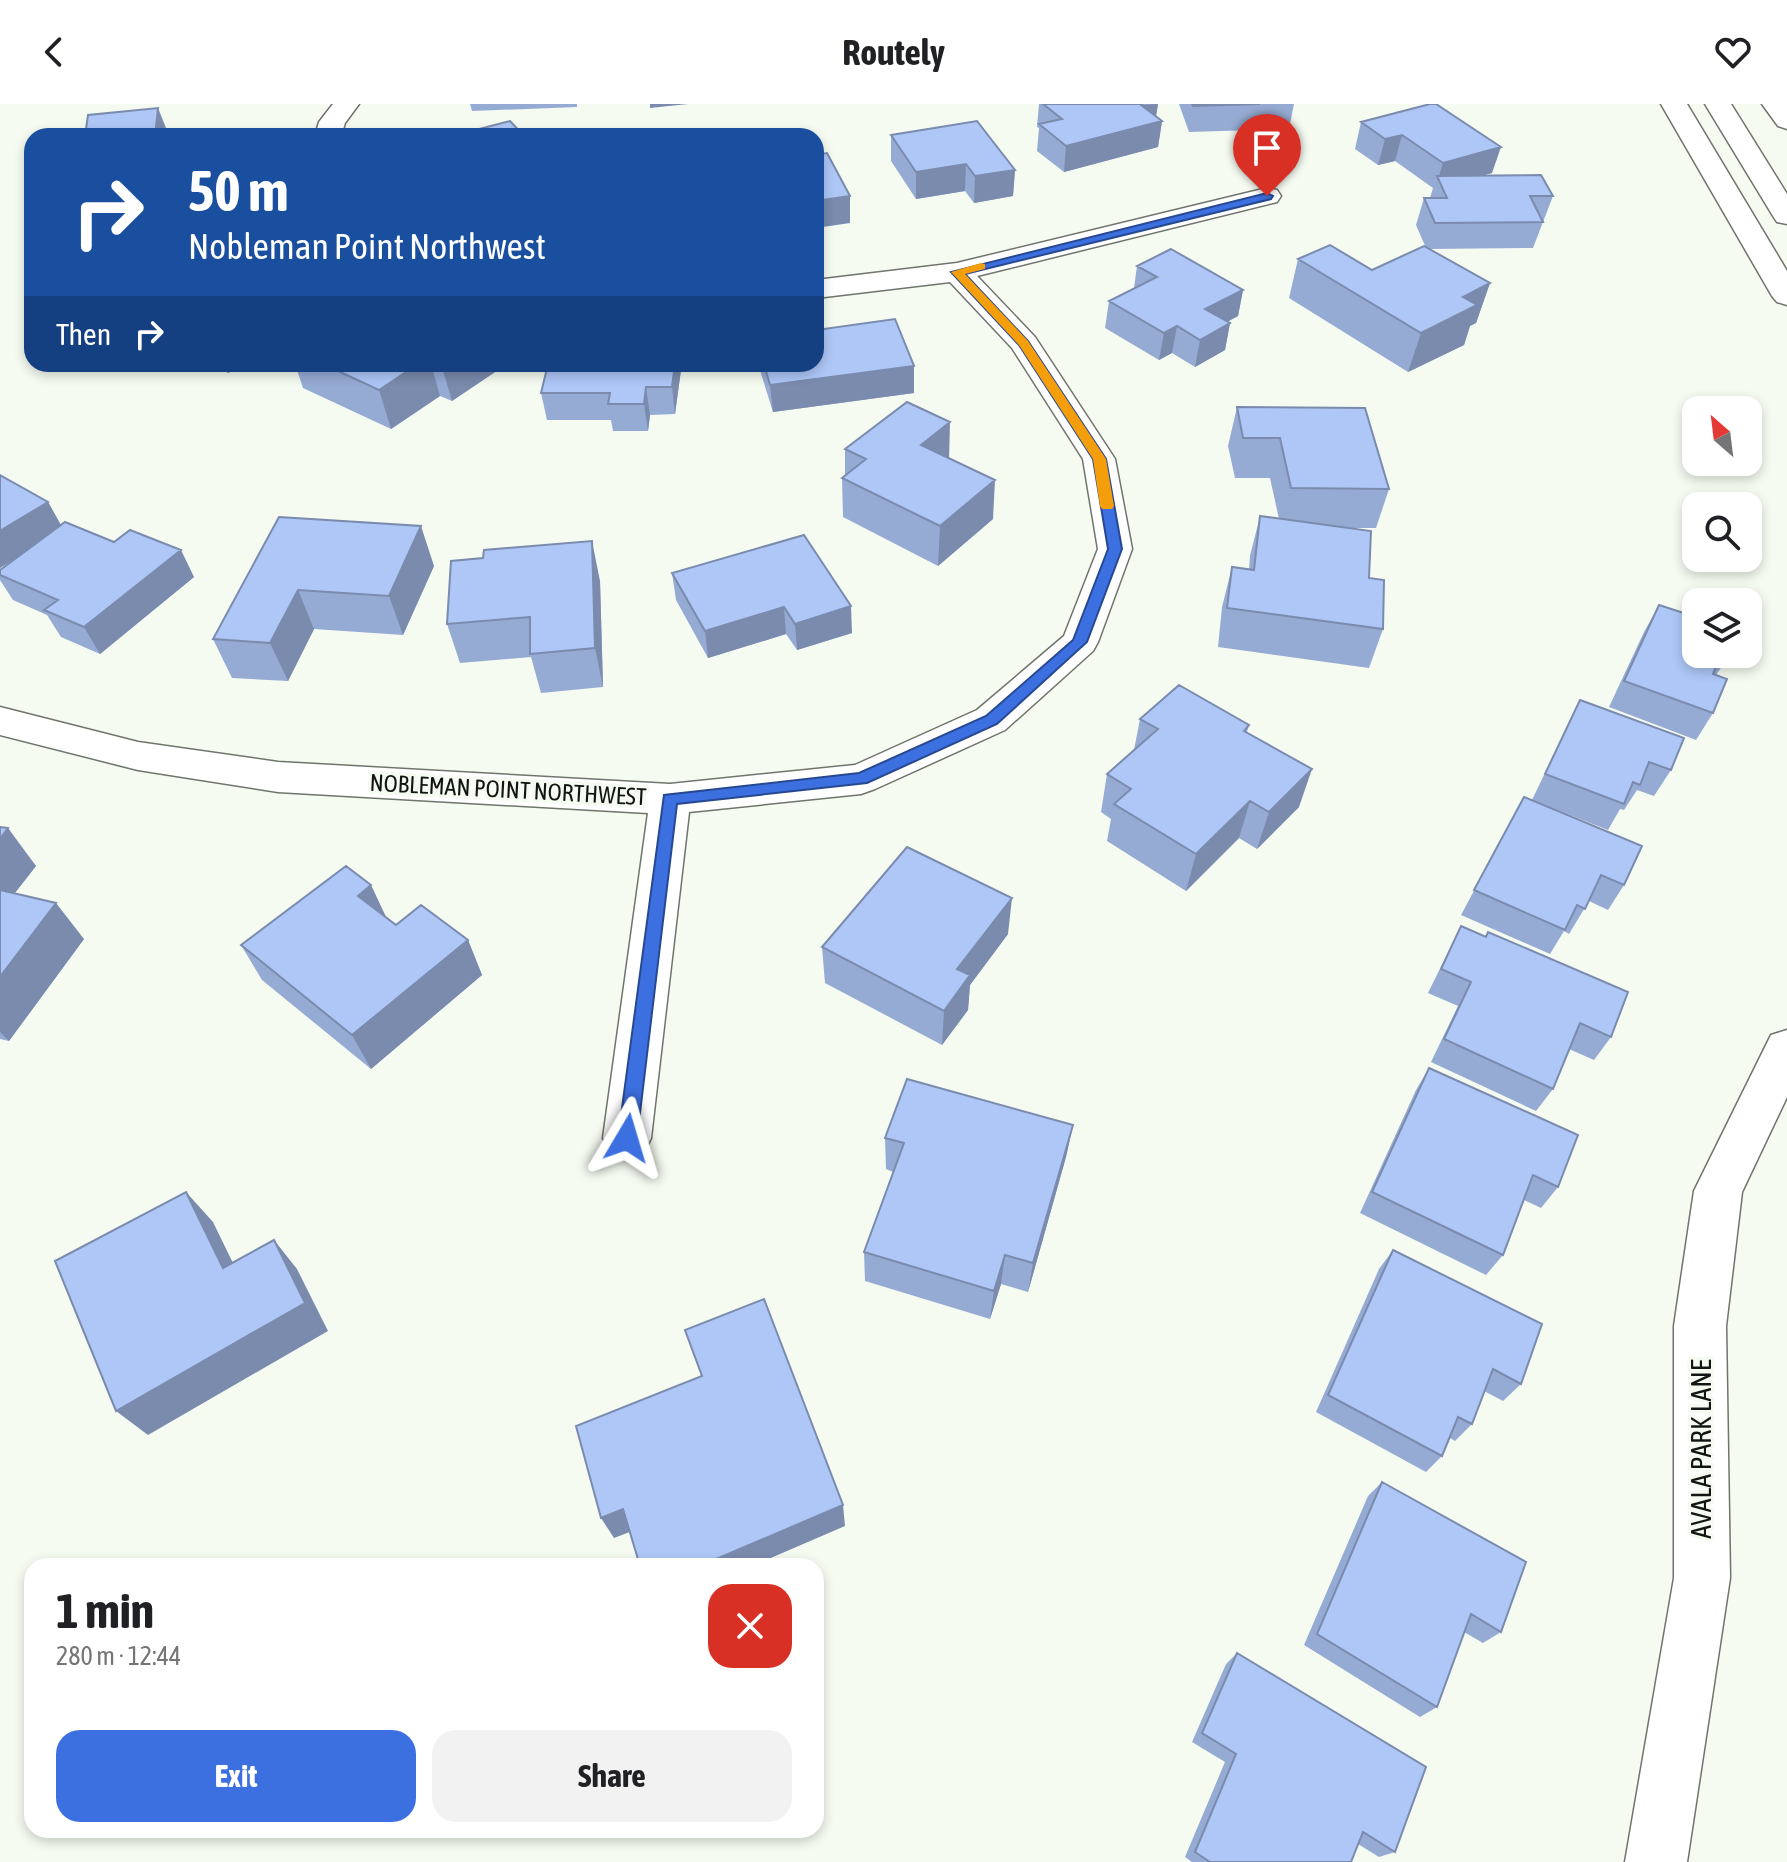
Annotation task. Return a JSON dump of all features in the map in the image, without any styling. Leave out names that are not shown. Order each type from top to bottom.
[{"type":"main road","points":[[330,128],[346,104]]},
{"type":"main road","points":[[1718,104],[1787,216]]},
{"type":"main road","points":[[1775,104],[1787,121]]},
{"type":"main road","points":[[1672,106],[1787,296]]},
{"type":"main road","points":[[824,288],[957,272],[1267,196]]},
{"type":"main road","name":"NOBLEMAN POINT NORTHWEST","points":[[0,721],[138,756],[278,777],[670,799],[861,779],[991,720],[1080,642],[1115,549],[1099,459],[1024,343],[957,272]]},
{"type":"main road","points":[[627,1138],[670,799]]},
{"type":"main road","name":"AVALA PARK LANE","points":[[1656,1862],[1702,1578],[1700,1326],[1718,1191],[1787,1049]]},
{"type":"building","points":[[1043,104],[1143,104],[1162,121],[1066,146],[1039,124],[1062,119]]},
{"type":"building","points":[[1192,104],[1260,104],[1193,106]]},
{"type":"building","points":[[1436,104],[1501,147],[1443,163],[1402,135],[1385,139],[1361,122]]},
{"type":"building","points":[[158,108],[156,128],[86,128],[88,115]]},
{"type":"building","points":[[510,121],[517,128],[483,128]]},
{"type":"building","points":[[977,121],[1015,170],[975,176],[966,164],[916,172],[891,135]]},
{"type":"building","points":[[827,153],[850,196],[824,200],[824,154]]},
{"type":"building","points":[[1541,175],[1553,196],[1530,196],[1543,222],[1435,223],[1424,198],[1447,198],[1437,176]]},
{"type":"building","points":[[1330,245],[1372,270],[1424,246],[1490,283],[1463,297],[1477,305],[1421,333],[1298,259]]},
{"type":"building","points":[[1171,249],[1243,290],[1205,309],[1230,323],[1200,340],[1177,326],[1164,333],[1109,301],[1157,277],[1137,266]]},
{"type":"building","points":[[895,319],[914,366],[770,385],[766,372],[824,372],[824,329]]},
{"type":"building","points":[[340,372],[406,372],[379,390]]},
{"type":"building","points":[[546,372],[674,372],[672,387],[646,387],[644,404],[608,404],[610,393],[541,393]]},
{"type":"building","points":[[907,402],[950,422],[921,445],[995,480],[940,526],[842,478],[866,459],[845,449]]},
{"type":"building","points":[[1237,407],[1365,408],[1389,489],[1291,488],[1280,438],[1243,438]]},
{"type":"building","points":[[0,475],[48,502],[0,531]]},
{"type":"building","points":[[1260,516],[1371,531],[1369,578],[1384,580],[1383,629],[1227,608],[1232,567],[1254,570]]},
{"type":"building","points":[[279,517],[421,526],[389,596],[298,590],[270,643],[213,639]]},
{"type":"building","points":[[65,522],[114,542],[130,530],[181,550],[84,627],[44,610],[58,600],[0,575],[0,570]]},
{"type":"building","points":[[804,535],[851,606],[795,624],[784,607],[705,631],[672,573]]},
{"type":"building","points":[[592,541],[595,648],[530,654],[530,617],[447,624],[451,561],[483,558],[484,550]]},
{"type":"building","points":[[1659,605],[1682,612],[1682,668],[1716,668],[1713,674],[1727,679],[1713,713],[1624,681]]},
{"type":"building","points":[[1179,685],[1249,725],[1244,731],[1312,769],[1269,812],[1250,801],[1196,854],[1114,804],[1131,789],[1107,774],[1158,729],[1140,719]]},
{"type":"building","points":[[1580,700],[1684,738],[1671,770],[1649,762],[1640,785],[1633,782],[1624,804],[1545,774]]},
{"type":"building","points":[[1524,797],[1642,846],[1624,885],[1601,875],[1585,909],[1577,905],[1565,930],[1474,890]]},
{"type":"building","points":[[0,827],[8,828],[0,839]]},
{"type":"building","points":[[907,847],[1012,898],[957,969],[970,975],[944,1011],[822,947]]},
{"type":"building","points":[[346,866],[371,885],[358,896],[396,925],[421,905],[468,940],[352,1035],[241,945]]},
{"type":"building","points":[[0,890],[56,903],[0,977]]},
{"type":"building","points":[[1461,926],[1486,937],[1488,932],[1628,992],[1611,1037],[1580,1023],[1553,1089],[1444,1039],[1471,982],[1441,969]]},
{"type":"building","points":[[1429,1068],[1578,1135],[1558,1187],[1533,1175],[1503,1255],[1372,1192]]},
{"type":"building","points":[[907,1079],[1073,1125],[1033,1263],[1005,1255],[994,1291],[864,1252],[904,1143],[885,1138]]},
{"type":"building","points":[[186,1192],[223,1268],[274,1240],[305,1303],[116,1411],[55,1261]]},
{"type":"building","points":[[1393,1250],[1542,1324],[1521,1384],[1493,1369],[1472,1424],[1458,1417],[1442,1456],[1328,1395]]},
{"type":"building","points":[[764,1299],[843,1505],[719,1558],[638,1558],[623,1509],[601,1518],[576,1426],[702,1376],[685,1330]]},
{"type":"building","points":[[1382,1482],[1526,1562],[1501,1632],[1471,1614],[1437,1707],[1317,1634]]},
{"type":"building","points":[[1237,1653],[1426,1767],[1395,1852],[1363,1832],[1351,1862],[1210,1862],[1195,1852],[1236,1754],[1202,1733]]},
{"type":"slow traffic","points":[[981,266],[957,272],[1024,343],[1099,459],[1107,506]]},
{"type":"route","points":[[627,1138],[670,799],[861,779],[991,720],[1080,642],[1115,549],[1099,459],[1024,343],[957,272],[1267,196]]}]
